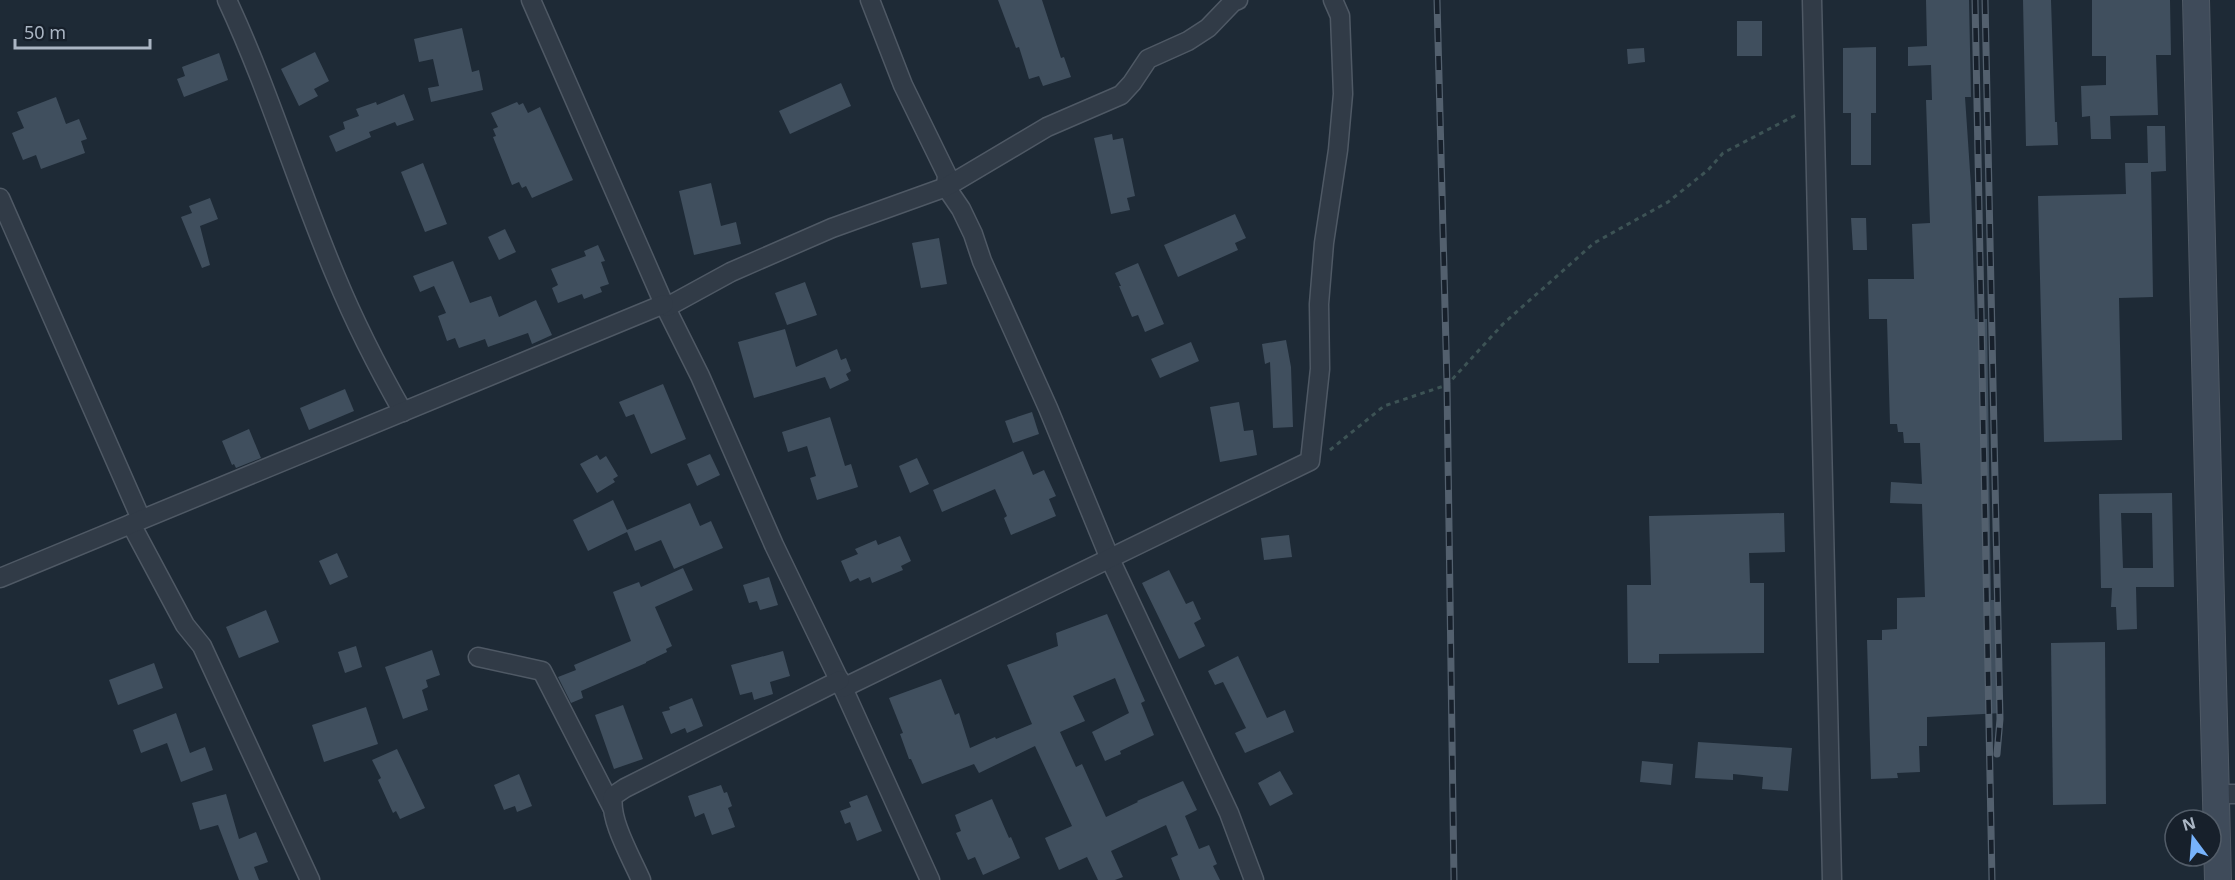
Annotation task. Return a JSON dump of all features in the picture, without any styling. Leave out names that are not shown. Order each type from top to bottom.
[{"type":"main road","points":[[2196,0],[2226,794],[2218,880]]},
{"type":"street","points":[[226,0],[250,50],[335,276],[380,371],[403,412]]},
{"type":"street","points":[[531,0],[774,545],[842,684],[930,880]]},
{"type":"street","points":[[870,0],[903,85],[947,175],[946,187],[961,209],[973,234],[982,261],[1048,408],[1110,559],[1229,813],[1254,880]]},
{"type":"street","points":[[0,578],[666,306],[731,272],[832,228],[946,187],[1047,127],[1121,95],[1148,59],[1208,28],[1233,2],[1238,0]]},
{"type":"street","points":[[612,807],[613,796],[625,788],[1110,559],[1310,461],[1320,369],[1319,304],[1324,243],[1338,150],[1343,94],[1340,16],[1333,0]]},
{"type":"street","points":[[1812,0],[1832,880]]},
{"type":"street","points":[[0,198],[136,521],[185,625],[202,646],[310,880]]},
{"type":"street","points":[[478,657],[542,671],[612,807],[641,880]]},
{"type":"path","points":[[1310,461],[1333,448],[1384,406],[1446,386],[1503,324],[1594,243],[1668,202],[1708,170],[1723,153],[1789,117],[1815,108]]},
{"type":"building","points":[[998,0],[1042,0],[1061,58],[1064,57],[1071,77],[1043,86],[1039,76],[1029,79],[1019,47],[1016,48]]},
{"type":"building","points":[[1926,0],[1969,0],[1971,97],[1965,97],[1971,186],[1975,319],[1987,319],[1991,600],[1998,600],[2002,713],[1927,717],[1927,746],[1919,746],[1920,772],[1897,773],[1898,778],[1871,779],[1867,640],[1882,640],[1882,630],[1897,629],[1897,598],[1925,597],[1922,504],[1890,503],[1891,482],[1922,484],[1920,443],[1904,443],[1903,432],[1898,432],[1897,424],[1890,424],[1887,319],[1869,319],[1868,279],[1914,279],[1912,224],[1930,223],[1926,100],[1932,100],[1931,65],[1908,66],[1908,47],[1927,46]]},
{"type":"building","points":[[2023,0],[2051,0],[2055,122],[2057,122],[2058,145],[2026,146]]},
{"type":"building","points":[[2092,0],[2170,0],[2171,55],[2156,55],[2158,115],[2110,116],[2111,139],[2091,139],[2090,116],[2082,117],[2081,86],[2106,85],[2106,56],[2092,56]]},
{"type":"building","points":[[1737,21],[1762,21],[1762,56],[1737,56]]},
{"type":"building","points":[[462,28],[472,72],[479,70],[483,90],[431,102],[428,88],[439,86],[433,59],[419,62],[414,39]]},
{"type":"building","points":[[1876,47],[1876,113],[1871,113],[1871,165],[1851,165],[1851,113],[1843,113],[1843,48]]},
{"type":"building","points":[[1644,48],[1645,62],[1628,64],[1627,49]]},
{"type":"building","points":[[315,52],[329,81],[314,89],[318,96],[299,106],[281,69]]},
{"type":"building","points":[[219,53],[228,80],[184,97],[177,79],[185,76],[182,67]]},
{"type":"building","points":[[841,83],[851,106],[790,134],[779,111]]},
{"type":"building","points":[[404,94],[414,120],[397,126],[395,122],[369,132],[371,137],[336,152],[329,136],[345,129],[343,122],[359,116],[356,109],[376,102],[377,105]]},
{"type":"building","points":[[56,97],[66,124],[79,119],[87,139],[81,141],[85,153],[41,169],[36,155],[23,160],[12,133],[24,128],[17,112]]},
{"type":"building","points":[[517,102],[519,105],[523,103],[528,113],[540,107],[573,180],[532,198],[526,186],[522,188],[519,182],[512,185],[493,137],[496,136],[493,129],[498,127],[491,113]]},
{"type":"building","points":[[2147,126],[2165,126],[2166,171],[2151,172],[2153,297],[2119,298],[2122,440],[2044,442],[2038,196],[2126,194],[2125,163],[2148,163]]},
{"type":"building","points":[[1112,134],[1113,140],[1123,138],[1135,196],[1127,198],[1130,210],[1111,214],[1094,138]]},
{"type":"building","points":[[423,163],[447,224],[425,232],[401,172]]},
{"type":"building","points":[[711,183],[721,226],[736,222],[741,244],[694,255],[679,191]]},
{"type":"building","points":[[210,198],[218,219],[200,226],[210,265],[202,268],[181,217],[192,213],[189,206]]},
{"type":"building","points":[[1235,214],[1246,238],[1235,243],[1238,250],[1178,277],[1164,245]]},
{"type":"building","points":[[1851,218],[1866,218],[1867,250],[1853,250]]},
{"type":"building","points":[[505,229],[516,252],[499,260],[488,237]]},
{"type":"building","points":[[939,238],[947,284],[921,288],[912,243]]},
{"type":"building","points":[[598,245],[605,261],[601,262],[609,284],[600,287],[602,292],[584,299],[582,294],[558,303],[552,288],[558,285],[551,269],[586,256],[584,251]]},
{"type":"building","points":[[453,261],[470,303],[491,296],[499,317],[536,300],[552,335],[532,344],[528,333],[488,347],[485,339],[459,348],[455,338],[447,341],[438,316],[446,313],[434,286],[420,292],[413,276]]},
{"type":"building","points":[[1138,263],[1164,324],[1145,332],[1138,315],[1132,317],[1115,273]]},
{"type":"building","points":[[805,282],[817,315],[787,325],[775,293]]},
{"type":"building","points":[[785,329],[796,367],[837,349],[841,360],[846,358],[851,371],[846,374],[849,380],[830,389],[825,377],[754,398],[738,342]]},
{"type":"building","points":[[1286,340],[1291,367],[1293,427],[1273,428],[1270,362],[1265,364],[1262,344]]},
{"type":"building","points":[[1191,342],[1199,361],[1160,378],[1151,359]]},
{"type":"building","points":[[663,384],[686,439],[651,454],[634,414],[626,417],[619,402]]},
{"type":"building","points":[[345,389],[354,411],[309,430],[300,408]]},
{"type":"building","points":[[1239,402],[1244,431],[1253,430],[1257,455],[1220,462],[1210,407]]},
{"type":"building","points":[[1032,412],[1039,434],[1013,443],[1005,421]]},
{"type":"building","points":[[830,417],[845,466],[851,464],[858,487],[817,500],[810,478],[816,476],[807,446],[788,452],[782,432]]},
{"type":"building","points":[[249,429],[261,458],[236,468],[234,464],[232,465],[222,441]]},
{"type":"building","points":[[1023,451],[1033,475],[1044,470],[1056,496],[1049,499],[1056,516],[1011,535],[1004,518],[1007,516],[995,489],[942,512],[933,490]]},
{"type":"building","points":[[710,454],[720,475],[697,486],[687,464]]},
{"type":"building","points":[[597,455],[600,460],[606,456],[618,476],[613,479],[615,482],[597,493],[580,464]]},
{"type":"building","points":[[917,458],[929,484],[910,493],[899,466]]},
{"type":"building","points":[[2172,493],[2174,587],[2136,587],[2137,629],[2117,630],[2116,607],[2111,607],[2112,588],[2101,588],[2099,494]],"holes":[[[2121,513],[2152,513],[2153,568],[2123,568]]]},
{"type":"building","points":[[613,500],[627,530],[690,503],[700,526],[711,521],[723,548],[674,569],[661,540],[635,551],[627,532],[588,551],[573,520]]},
{"type":"building","points":[[1784,513],[1785,552],[1749,553],[1750,583],[1764,583],[1764,653],[1659,654],[1659,663],[1628,663],[1627,585],[1651,585],[1649,516]]},
{"type":"building","points":[[1289,535],[1292,557],[1264,560],[1261,538]]},
{"type":"building","points":[[900,536],[911,561],[901,566],[903,570],[872,583],[870,577],[860,581],[858,578],[850,582],[841,561],[858,554],[855,549],[876,540],[878,545]]},
{"type":"building","points":[[337,553],[348,577],[330,585],[319,561]]},
{"type":"building","points":[[683,568],[693,590],[655,607],[672,646],[666,649],[667,652],[646,663],[581,691],[583,698],[571,703],[558,677],[576,670],[574,665],[631,641],[613,592],[639,582],[641,587]]},
{"type":"building","points":[[1169,570],[1186,604],[1193,601],[1201,619],[1194,623],[1205,646],[1179,659],[1142,583]]},
{"type":"building","points":[[769,577],[778,605],[760,610],[757,601],[749,603],[743,585]]},
{"type":"building","points":[[266,610],[279,642],[239,658],[226,627]]},
{"type":"building","points":[[1107,614],[1145,701],[1141,703],[1154,735],[1120,751],[1121,754],[1105,761],[1092,732],[1129,713],[1115,678],[1073,696],[1085,721],[1060,732],[1076,767],[1082,764],[1106,817],[1183,781],[1197,810],[1185,816],[1199,849],[1209,845],[1217,864],[1213,866],[1220,880],[1180,880],[1171,858],[1178,855],[1166,825],[1111,851],[1123,877],[1115,880],[1098,880],[1087,857],[1059,870],[1045,838],[1072,826],[1035,746],[979,773],[974,764],[922,784],[909,759],[900,734],[903,733],[889,698],[941,679],[955,715],[959,713],[970,748],[995,737],[996,739],[1032,724],[1007,665],[1058,646],[1056,633]]},
{"type":"building","points":[[2105,642],[2106,804],[2053,805],[2051,643]]},
{"type":"building","points":[[356,646],[362,667],[345,673],[338,652]]},
{"type":"building","points":[[432,650],[440,675],[426,680],[428,687],[422,690],[428,710],[403,719],[385,667]]},
{"type":"building","points":[[783,651],[790,676],[770,682],[773,694],[754,700],[752,692],[740,695],[731,665]]},
{"type":"building","points":[[1238,656],[1267,718],[1285,710],[1294,732],[1245,753],[1235,733],[1246,728],[1223,682],[1215,685],[1208,671]]},
{"type":"building","points":[[154,663],[163,688],[118,705],[109,680]]},
{"type":"building","points":[[692,698],[703,726],[687,733],[685,728],[671,734],[662,712]]},
{"type":"building","points":[[623,705],[643,759],[614,769],[595,715]]},
{"type":"building","points":[[366,707],[378,744],[324,762],[312,725]]},
{"type":"building","points":[[176,713],[190,753],[205,747],[213,770],[181,782],[167,743],[141,753],[133,730]]},
{"type":"building","points":[[1698,742],[1792,748],[1788,791],[1762,789],[1763,777],[1733,774],[1733,780],[1695,778]]},
{"type":"building","points":[[397,749],[425,808],[400,819],[396,811],[393,813],[372,760]]},
{"type":"building","points":[[1642,761],[1673,764],[1671,785],[1640,782]]},
{"type":"building","points":[[1280,771],[1293,794],[1270,806],[1258,783]]},
{"type":"building","points":[[519,774],[532,806],[517,812],[515,806],[504,810],[494,785]]},
{"type":"building","points":[[721,785],[724,793],[727,792],[732,806],[728,808],[735,827],[712,835],[704,813],[695,817],[688,796]]},
{"type":"building","points":[[226,794],[239,839],[256,832],[268,862],[254,867],[259,880],[239,880],[218,825],[200,830],[192,803]]},
{"type":"building","points":[[867,795],[882,831],[857,841],[850,822],[845,824],[840,811],[851,807],[849,802]]},
{"type":"building","points":[[992,799],[1020,858],[983,875],[975,857],[968,860],[956,833],[961,831],[955,815]]},
{"type":"railway","points":[[1437,0],[1447,385],[1454,880]]},
{"type":"railway","points":[[1975,0],[1992,880]]},
{"type":"railway","points":[[1985,0],[2000,719],[1997,754]]}]
